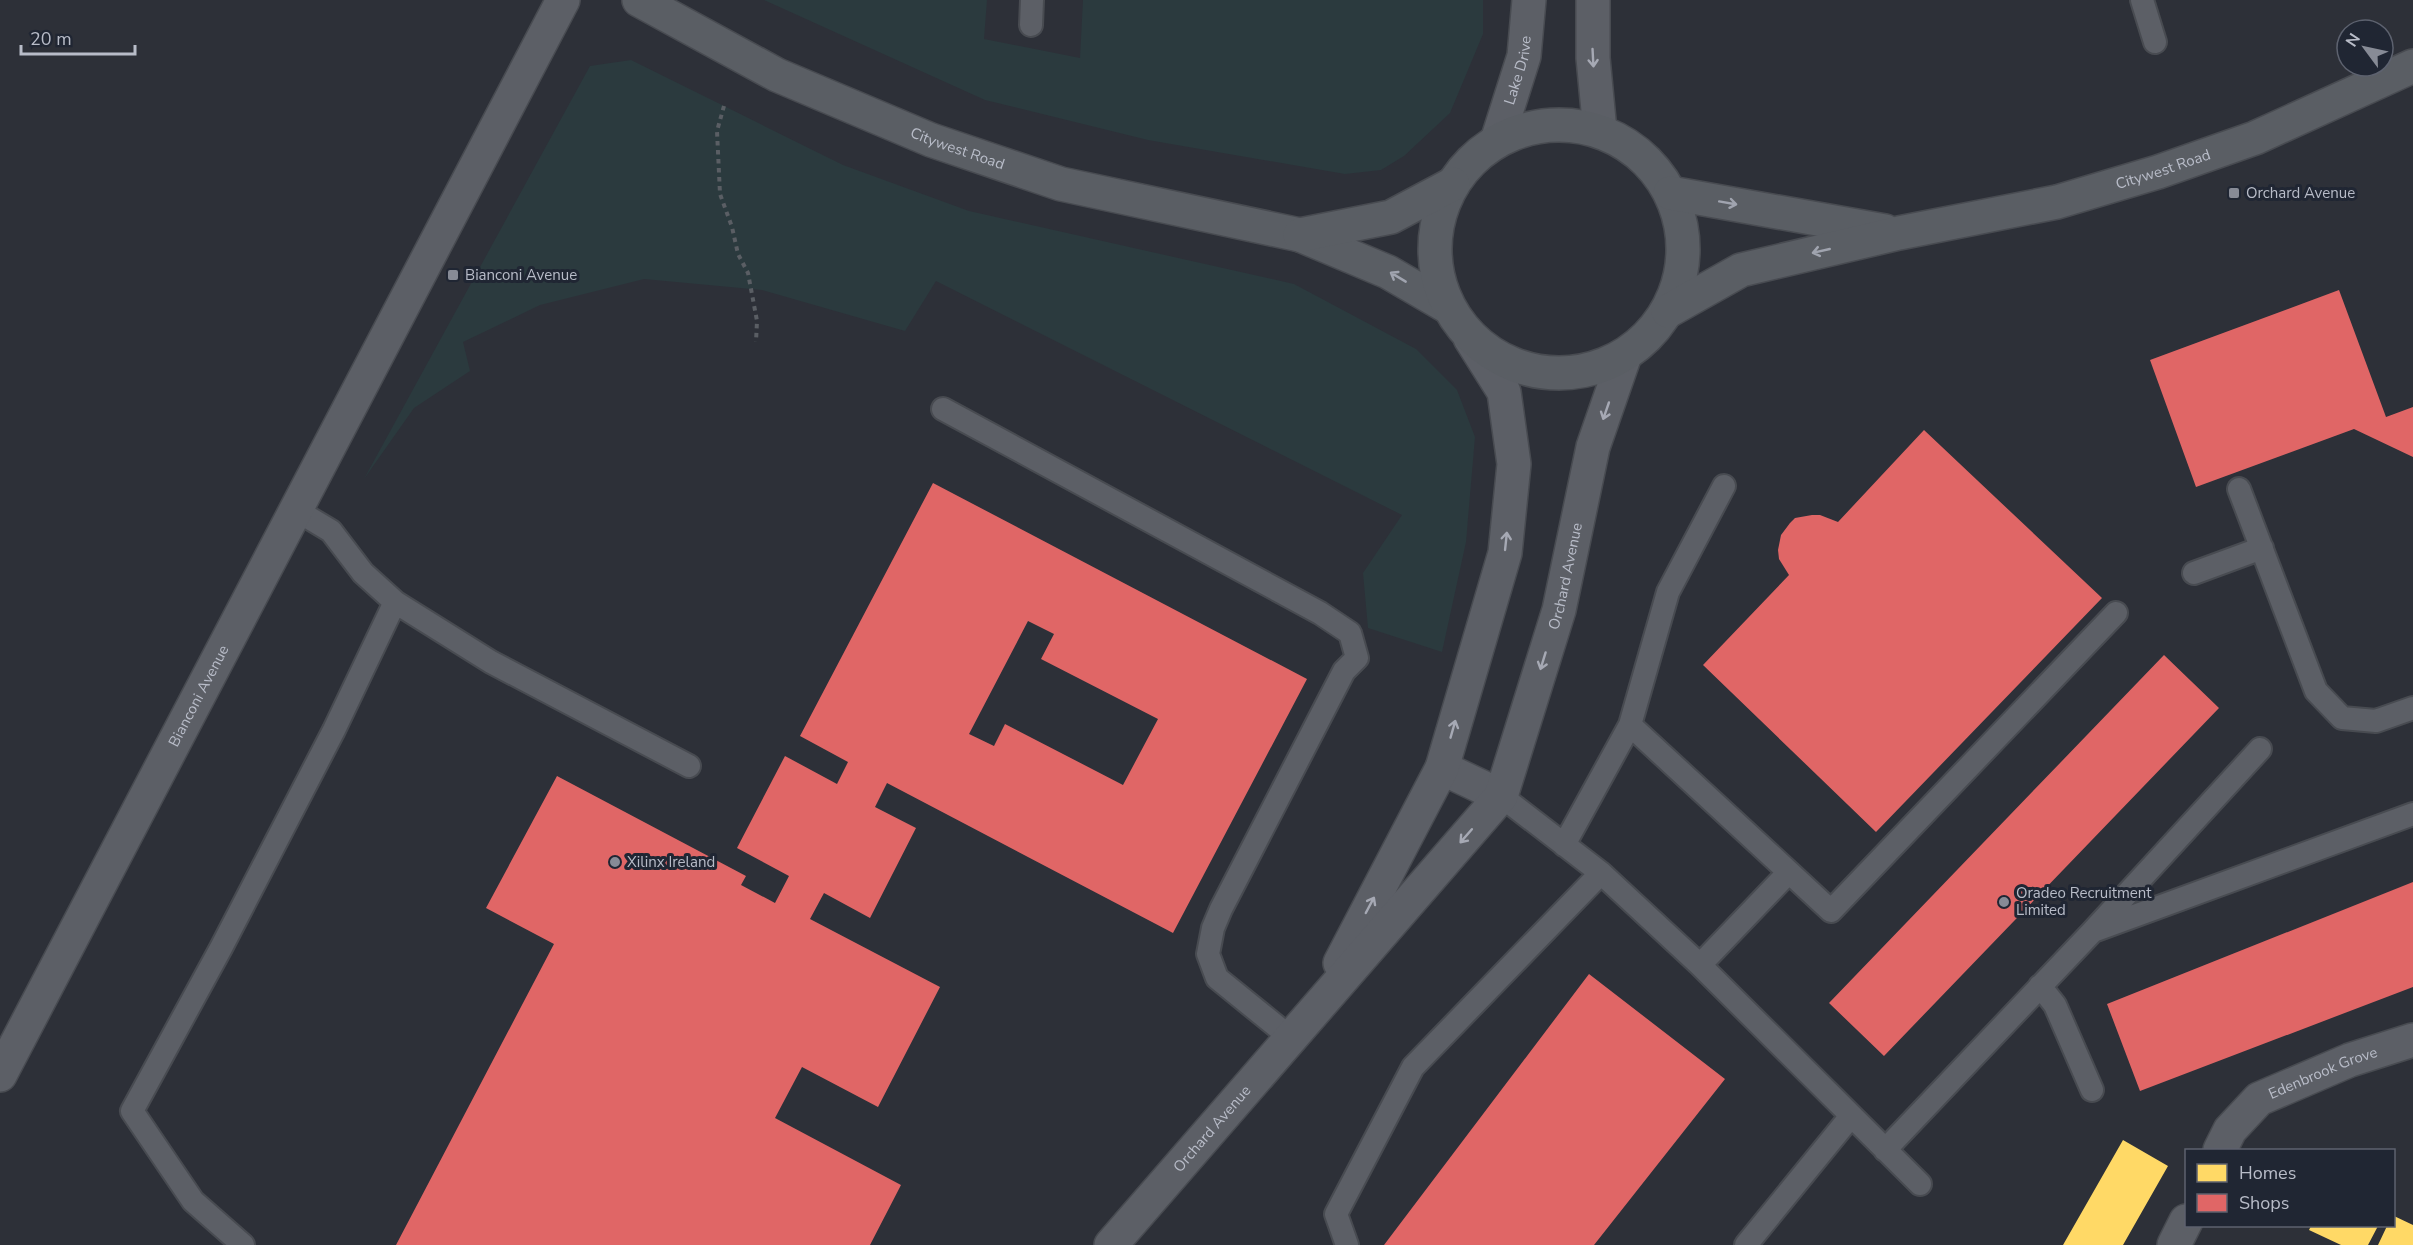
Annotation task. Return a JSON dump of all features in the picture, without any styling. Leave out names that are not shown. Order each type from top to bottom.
[{"type":"main road","name":"Citywest Road","points":[[639,0],[777,75],[931,140],[1061,184],[1300,235],[1388,272],[1448,307]]},
{"type":"main road","name":"Citywest Road","points":[[1668,311],[1741,270],[1899,233],[2057,202],[2158,172],[2255,138],[2413,66]]},
{"type":"main road","points":[[1548,125],[1575,125],[1600,131],[1629,146],[1653,167],[1670,193],[1683,232],[1682,272],[1668,311],[1649,336],[1625,355],[1587,371],[1544,374],[1504,362],[1470,338],[1448,307],[1435,266],[1437,224],[1453,184],[1472,160],[1497,141],[1522,130],[1548,125]]},
{"type":"main road","name":"Citywest Road","points":[[1300,235],[1391,217],[1453,184]]},
{"type":"main road","name":"Citywest Road","points":[[1670,193],[1899,233]]},
{"type":"street","name":"Bianconi Avenue","points":[[0,1075],[563,0]]},
{"type":"street","name":"Lake Drive","points":[[1497,141],[1524,56],[1529,0]]},
{"type":"street","points":[[1593,0],[1593,58],[1600,131]]},
{"type":"street","name":"Orchard Avenue","points":[[1314,1012],[1442,768],[1505,553],[1514,464],[1504,392],[1470,338]]},
{"type":"street","name":"Orchard Avenue","points":[[1111,1245],[1501,796],[1559,610],[1593,447],[1625,355]]},
{"type":"street","points":[[1442,768],[1501,796]]},
{"type":"street","name":"Edenbrook Grove","points":[[2220,1149],[2230,1130],[2259,1099],[2350,1060],[2413,1040]]},
{"type":"lane","points":[[1031,25],[1032,0]]},
{"type":"lane","points":[[2142,0],[2155,42]]},
{"type":"lane","points":[[943,408],[1320,613],[1350,633],[1357,658],[1344,671],[1221,909],[1213,928],[1208,954],[1217,978],[1291,1038]]},
{"type":"lane","points":[[1564,845],[1630,725],[1668,592],[1724,486]]},
{"type":"lane","points":[[2239,489],[2316,692],[2342,718],[2376,721],[2413,708]]},
{"type":"lane","points":[[296,510],[331,531],[363,573],[394,602],[491,662],[689,766]]},
{"type":"lane","points":[[2194,573],[2262,548]]},
{"type":"lane","points":[[243,1245],[193,1202],[132,1111],[216,958],[329,740],[394,602]]},
{"type":"lane","points":[[1630,725],[1831,911],[2116,613]]},
{"type":"lane","points":[[1885,1150],[2092,932],[2260,749]]},
{"type":"lane","points":[[1501,796],[1601,873],[1700,966],[1920,1184]]},
{"type":"lane","points":[[2092,932],[2413,814]]},
{"type":"lane","points":[[1700,966],[1790,872]]},
{"type":"lane","points":[[1347,1245],[1336,1214],[1413,1067],[1601,873]]},
{"type":"lane","points":[[2040,986],[2055,1005],[2092,1090]]},
{"type":"lane","points":[[1746,1245],[1851,1116]]},
{"type":"path","points":[[724,106],[717,131],[720,194],[732,227],[738,254],[748,273],[757,321],[756,342]]},
{"type":"shaded area","points":[[764,0],[987,0],[984,39],[1080,58],[1083,0],[1483,0],[1483,34],[1450,113],[1404,156],[1381,170],[1345,174],[1148,140],[985,100]]},
{"type":"shaded area","points":[[631,60],[843,165],[969,211],[1294,284],[1416,349],[1457,390],[1475,437],[1466,542],[1442,652],[1368,628],[1363,573],[1402,515],[936,281],[905,331],[762,290],[644,279],[540,305],[463,342],[470,371],[414,408],[364,479],[590,66]]},
{"type":"building: Homes","points":[[2123,1140],[2168,1166],[2123,1245],[2063,1245]]},
{"type":"building: Homes","points":[[2395,1216],[2413,1225],[2413,1245],[2378,1245],[2387,1227],[2395,1227]]},
{"type":"building: Homes","points":[[2310,1227],[2377,1227],[2368,1245],[2341,1245],[2309,1230]]},
{"type":"building: Shops","points":[[2339,290],[2386,417],[2413,407],[2413,457],[2354,429],[2196,487],[2150,360]]},
{"type":"building: Shops","points":[[1924,430],[2102,598],[1876,832],[1703,665],[1789,575],[1779,559],[1778,550],[1781,535],[1790,523],[1795,518],[1812,515],[1820,515],[1838,522]]},
{"type":"building: Shops","name":"Xilinx Ireland","points":[[933,483],[1307,679],[1173,933],[887,783],[875,807],[916,828],[870,918],[824,893],[810,919],[940,987],[878,1107],[802,1067],[775,1118],[901,1185],[870,1245],[396,1245],[554,944],[486,908],[557,776],[746,876],[741,885],[775,903],[789,876],[737,848],[785,756],[837,784],[848,762],[800,736]],"holes":[[[1028,621],[1054,634],[1041,659],[1158,719],[1123,785],[1005,724],[994,746],[969,734]]]},
{"type":"building: Shops","points":[[2164,655],[2219,708],[1884,1056],[1829,1003]]},
{"type":"building: Shops","points":[[2413,882],[2413,987],[2140,1091],[2107,1004]]},
{"type":"building: Shops","points":[[1589,974],[1725,1079],[1594,1245],[1384,1245]]},
{"type":"place","name":"Orchard Avenue","points":[[2234,193]]},
{"type":"place","name":"Bianconi Avenue","points":[[453,275]]},
{"type":"place","name":"Xilinx Ireland","points":[[615,862]]},
{"type":"place","name":"Oradeo Recruitment Limited","points":[[2004,902]]}]
